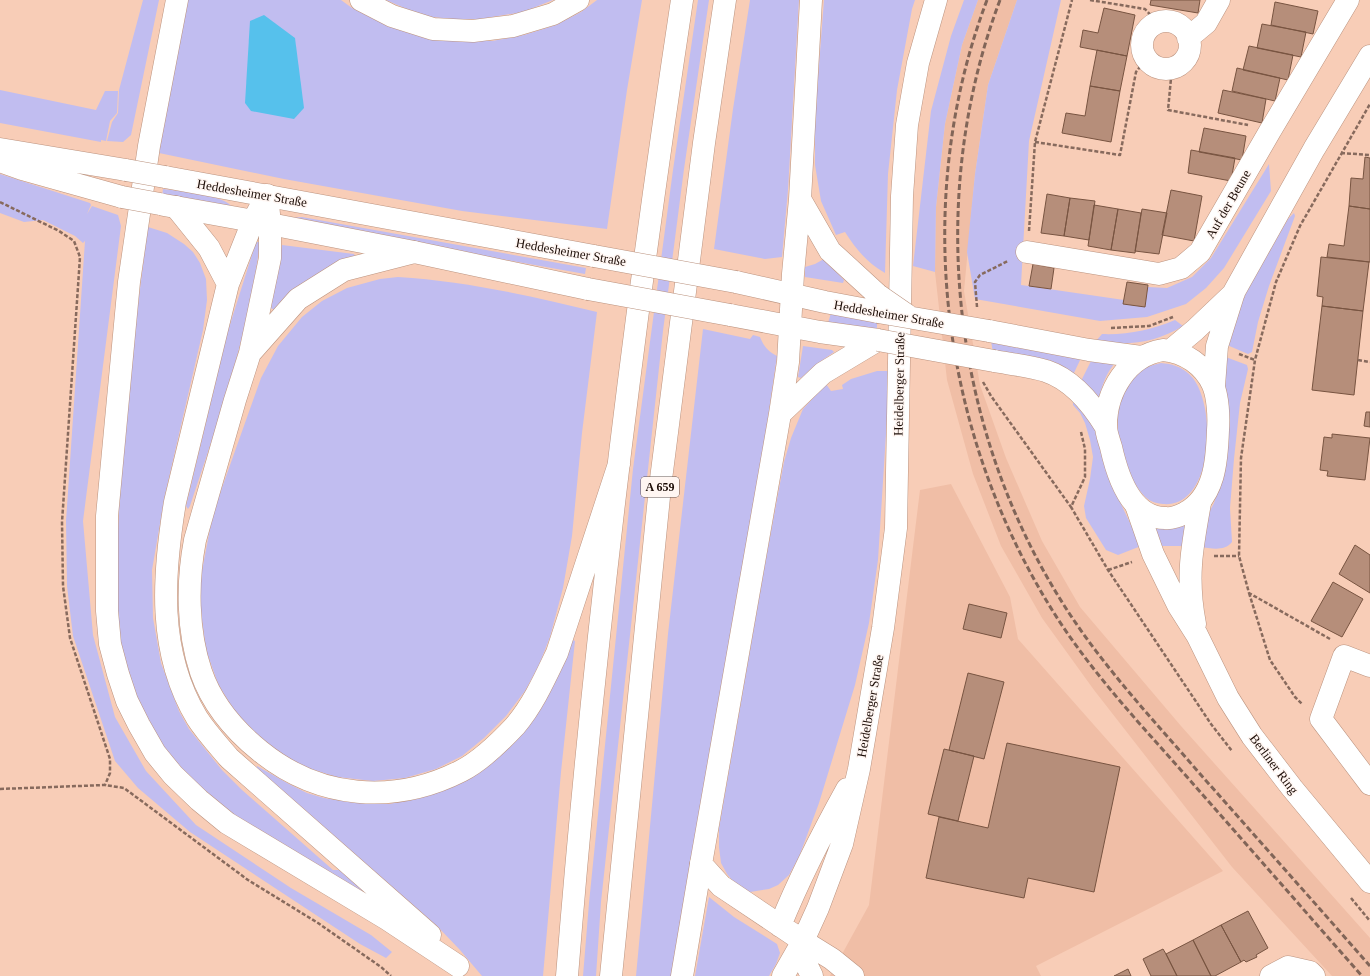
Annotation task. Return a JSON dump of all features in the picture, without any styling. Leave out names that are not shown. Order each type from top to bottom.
[{"type":"main road","points":[[177,0],[149,146],[129,282],[107,516],[107,611],[110,644],[118,674],[138,726],[156,753],[174,775],[199,800],[227,824],[387,919],[462,971]]},
{"type":"main road","points":[[361,0],[392,16],[433,30],[473,31],[513,26],[553,14],[578,0]]},
{"type":"main road","points":[[567,976],[594,681],[619,464],[660,144],[682,0]]},
{"type":"main road","name":"A 659","points":[[611,976],[660,487],[704,144],[725,0]]},
{"type":"main road","points":[[682,976],[788,362],[793,274],[800,199],[811,0]]},
{"type":"main road","name":"Heidelberger Straße","points":[[783,976],[803,941],[818,908],[842,844],[858,769],[882,635],[896,528],[902,196],[907,125],[918,63],[936,0]]},
{"type":"main road","points":[[1188,38],[1206,23],[1219,0]]},
{"type":"main road","name":"Auf der Beune","points":[[1028,252],[1159,274],[1181,268],[1200,252],[1348,0]]},
{"type":"main road","points":[[1165,21],[1172,22],[1180,26],[1185,31],[1188,38],[1189,50],[1187,56],[1178,66],[1165,69],[1158,68],[1146,59],[1143,52],[1143,38],[1146,31],[1158,23],[1165,21]]},
{"type":"main road","points":[[1214,386],[1196,363],[1184,355],[1170,351],[1153,352],[1141,357],[1129,367],[1115,386],[1107,411],[1106,427],[1115,467],[1122,485],[1136,505],[1149,514],[1165,518],[1173,518],[1183,514],[1200,503],[1208,488],[1213,476],[1218,454],[1219,416],[1214,386],[1217,346],[1234,292],[1314,149],[1370,56]]},
{"type":"main road","name":"Heddesheimer Straße","points":[[0,149],[267,195],[736,282],[792,295],[878,304],[909,317],[1089,350],[1141,357]]},
{"type":"main road","name":"Heddesheimer Straße","points":[[0,161],[22,169],[122,197],[414,252],[588,289],[820,332],[878,340],[1046,371],[1061,378],[1087,399],[1106,427]]},
{"type":"main road","points":[[267,195],[261,222],[228,284],[174,502],[166,571],[166,612],[172,656],[178,676],[197,717],[211,737],[229,758],[420,925],[434,938],[462,971]]},
{"type":"main road","points":[[800,199],[830,251],[878,304]]},
{"type":"main road","points":[[168,206],[209,248],[228,284]]},
{"type":"main road","points":[[261,222],[270,258],[250,353],[195,540],[191,560],[190,611],[192,632],[202,672],[218,706],[239,733],[270,760],[316,784],[358,793],[382,793],[428,785],[462,770],[480,758],[516,725],[544,680],[557,652],[619,464]]},
{"type":"main road","points":[[250,353],[298,299],[344,270],[414,252]]},
{"type":"main road","points":[[1170,351],[1195,330],[1234,292]]},
{"type":"main road","points":[[780,414],[823,373],[878,340]]},
{"type":"main road","name":"Berliner Ring","points":[[1197,635],[1191,602],[1190,580],[1191,556],[1200,503]]},
{"type":"main road","name":"Berliner Ring","points":[[1136,505],[1153,554],[1178,605],[1197,635],[1228,698],[1252,736],[1292,788],[1370,882]]},
{"type":"main road","points":[[1370,666],[1344,656],[1321,720],[1370,784]]},
{"type":"main road","name":"Heidelberger Straße","points":[[780,926],[821,835],[858,769]]},
{"type":"main road","points":[[701,864],[721,886],[832,959],[854,976]]},
{"type":"main road","points":[[803,941],[807,966],[812,976]]},
{"type":"main road","points":[[1271,976],[1288,967],[1310,972],[1314,976]]},
{"type":"path","points":[[1028,252],[1035,142],[1072,0]]},
{"type":"path","points":[[1090,0],[1145,9],[1158,23]]},
{"type":"path","points":[[1035,142],[1120,155],[1136,72],[1146,59]]},
{"type":"path","points":[[1321,720],[1295,697],[1270,660],[1249,592],[1239,556],[1241,458],[1255,360],[1276,282],[1300,226],[1370,104]]},
{"type":"path","points":[[0,202],[59,231],[74,241],[80,256],[62,522],[63,586],[70,638],[110,759],[110,773],[105,785]]},
{"type":"path","points":[[1106,329],[1149,326],[1175,316]]},
{"type":"path","points":[[1234,353],[1255,360]]},
{"type":"path","points":[[1358,360],[1370,362]]},
{"type":"path","points":[[991,396],[1071,507]]},
{"type":"path","points":[[1249,592],[1333,640],[1344,656]]},
{"type":"path","points":[[0,789],[105,785],[124,788],[248,880],[318,924],[391,976]]},
{"type":"shaded area","points":[[143,0],[159,0],[131,135],[123,142],[107,141],[112,122],[118,113],[119,90]]},
{"type":"shaded area","points":[[187,0],[341,0],[352,8],[389,26],[428,39],[492,41],[524,35],[556,25],[581,12],[597,0],[642,0],[627,90],[607,229],[462,211],[284,179],[159,153]]},
{"type":"shaded area","points":[[386,0],[553,0],[523,12],[480,19],[452,19],[423,16]]},
{"type":"shaded area","points":[[698,0],[709,0],[684,169],[663,331],[601,902],[596,976],[583,976],[633,469],[673,170]]},
{"type":"shaded area","points":[[750,0],[799,0],[788,190],[782,257],[765,259],[714,249],[733,109]]},
{"type":"shaded area","points":[[824,0],[915,0],[897,90],[888,174],[885,273],[862,255],[845,232],[836,235],[821,201],[815,165],[815,117]]},
{"type":"shaded area","points":[[964,0],[978,0],[962,45],[945,124],[936,207],[935,272],[913,266],[931,111],[951,36]]},
{"type":"shaded area","points":[[978,0],[1017,0],[988,85],[975,174],[964,291],[980,385],[1006,458],[1042,541],[1080,607],[1181,726],[1370,938],[1370,976],[1332,976],[1232,867],[1094,690],[1042,618],[1001,546],[973,474],[947,380],[935,272],[936,207],[945,124],[962,45]]},
{"type":"shaded area","points":[[1017,0],[1061,0],[1029,141],[1021,285],[1124,300],[1124,304],[1145,307],[1148,287],[1167,288],[1192,277],[1211,258],[1269,164],[1271,191],[1224,268],[1206,288],[1186,304],[1147,317],[1100,321],[975,299],[967,252],[975,174],[988,85]]},
{"type":"shaded area","points":[[0,90],[96,110],[105,91],[118,91],[117,113],[110,121],[106,141],[101,140],[101,142],[0,123]]},
{"type":"shaded area","points":[[0,174],[90,203],[91,205],[87,214],[92,206],[118,215],[121,226],[83,521],[93,635],[115,717],[146,771],[196,825],[291,888],[371,935],[392,952],[386,958],[360,944],[190,832],[138,788],[115,761],[73,636],[67,586],[66,521],[85,241],[83,243],[75,236],[43,220],[24,222],[0,213]]},
{"type":"shaded area","points":[[163,189],[190,192],[212,197],[229,204],[233,208],[162,197]]},
{"type":"shaded area","points":[[1294,213],[1295,216],[1269,286],[1258,322],[1252,352],[1248,354],[1227,345],[1232,324],[1245,294],[1288,219]]},
{"type":"shaded area","points":[[302,217],[586,268],[585,274],[288,221],[287,218]]},
{"type":"shaded area","points":[[148,227],[167,233],[193,252],[200,263],[206,279],[207,300],[203,330],[165,495],[152,570],[153,618],[161,663],[179,711],[189,729],[222,770],[242,790],[333,870],[339,870],[368,894],[368,899],[259,832],[204,792],[180,769],[166,750],[143,712],[131,684],[123,656],[118,616],[118,535],[122,461],[128,394]]},
{"type":"shaded area","points":[[256,242],[260,242],[255,276],[241,343],[212,441],[188,509],[186,506],[227,334]]},
{"type":"shaded area","points":[[282,245],[354,254],[356,258],[274,310],[271,308]]},
{"type":"shaded area","points":[[824,259],[844,280],[843,283],[805,277],[805,267]]},
{"type":"shaded area","points":[[398,277],[473,286],[523,295],[597,312],[582,433],[572,536],[563,588],[550,637],[539,665],[525,691],[506,716],[484,738],[462,756],[436,769],[405,778],[373,781],[337,777],[301,766],[266,745],[237,715],[218,684],[206,650],[201,612],[201,576],[213,513],[261,378],[278,346],[302,317],[322,301],[347,288],[380,279]]},
{"type":"shaded area","points":[[831,313],[877,320],[877,332],[828,323]]},
{"type":"shaded area","points":[[1175,320],[1183,326],[1173,332],[1152,340],[1131,343],[1096,341],[1102,334],[1121,334],[1139,331],[1157,327]]},
{"type":"shaded area","points":[[703,329],[750,339],[753,335],[760,337],[767,348],[777,356],[764,445],[671,976],[636,976],[668,634]]},
{"type":"shaded area","points":[[991,341],[1082,356],[1073,375],[993,353]]},
{"type":"shaded area","points":[[803,346],[832,350],[834,352],[801,378],[798,377]]},
{"type":"shaded area","points":[[1223,356],[1247,365],[1248,369],[1240,403],[1234,459],[1230,508],[1232,542],[1221,548],[1200,547],[1205,520],[1214,503],[1221,482]]},
{"type":"shaded area","points":[[1093,357],[1117,361],[1107,375],[1098,401],[1081,381]]},
{"type":"shaded area","points":[[1161,363],[1176,366],[1189,374],[1198,387],[1204,406],[1207,428],[1206,451],[1202,472],[1193,489],[1180,501],[1163,504],[1147,499],[1136,485],[1122,455],[1118,424],[1119,408],[1123,391],[1127,383],[1138,371]]},
{"type":"shaded area","points":[[877,371],[890,371],[878,560],[869,623],[855,685],[819,803],[799,857],[789,875],[778,885],[769,889],[750,892],[736,885],[727,874],[721,863],[719,828],[784,462],[791,438],[803,409],[826,384],[831,391],[843,389],[842,385],[851,379]]},
{"type":"shaded area","points":[[1074,399],[1091,421],[1099,440],[1111,483],[1141,546],[1118,555],[1106,550],[1086,518],[1084,506],[1093,457],[1085,423],[1080,413],[1073,405]]},
{"type":"shaded area","points":[[951,484],[1010,597],[1018,639],[1223,871],[1036,966],[1041,976],[830,976],[869,905],[920,490]]},
{"type":"shaded area","points":[[1186,525],[1183,546],[1158,546],[1152,527],[1169,529]]},
{"type":"shaded area","points":[[573,640],[575,641],[561,772],[543,976],[482,976],[438,927],[256,768],[257,766],[307,793],[324,798],[355,803],[389,804],[417,799],[444,790],[542,707]]},
{"type":"shaded area","points":[[709,897],[734,917],[777,944],[780,953],[769,976],[695,976]]},
{"type":"water","points":[[264,15],[295,38],[304,108],[294,119],[251,111],[245,103],[250,21]]},
{"type":"building","points":[[1151,0],[1200,0],[1198,13],[1150,5]]},
{"type":"building","points":[[1275,2],[1318,11],[1313,34],[1271,25]]},
{"type":"building","points":[[1104,8],[1135,15],[1127,56],[1080,47],[1083,30],[1098,33]]},
{"type":"building","points":[[1262,24],[1306,32],[1301,57],[1257,48]]},
{"type":"building","points":[[1249,46],[1293,55],[1288,80],[1243,70]]},
{"type":"building","points":[[1097,50],[1127,56],[1120,91],[1090,86]]},
{"type":"building","points":[[1237,68],[1280,78],[1275,101],[1232,91]]},
{"type":"building","points":[[1090,86],[1120,91],[1111,142],[1062,133],[1066,113],[1085,116]]},
{"type":"building","points":[[1223,90],[1266,99],[1262,123],[1218,113]]},
{"type":"building","points":[[1204,128],[1246,136],[1242,160],[1199,152]]},
{"type":"building","points":[[1191,150],[1235,158],[1231,181],[1188,173]]},
{"type":"building","points":[[1365,157],[1370,158],[1370,209],[1349,206],[1351,178],[1363,179]]},
{"type":"building","points":[[1171,190],[1202,196],[1194,241],[1162,235]]},
{"type":"building","points":[[1047,194],[1070,198],[1064,236],[1041,233]]},
{"type":"building","points":[[1070,198],[1095,201],[1089,240],[1064,236]]},
{"type":"building","points":[[1094,205],[1118,209],[1111,250],[1088,246]]},
{"type":"building","points":[[1349,206],[1370,209],[1370,262],[1327,257],[1329,244],[1344,246]]},
{"type":"building","points":[[1118,209],[1141,213],[1135,253],[1111,250]]},
{"type":"building","points":[[1142,209],[1167,213],[1159,254],[1135,251]]},
{"type":"building","points":[[1321,257],[1369,262],[1363,311],[1322,306],[1323,297],[1317,296]]},
{"type":"building","points":[[1033,264],[1054,268],[1051,289],[1029,286]]},
{"type":"building","points":[[1127,282],[1148,285],[1145,307],[1123,304]]},
{"type":"building","points":[[1322,306],[1363,311],[1354,395],[1312,390]]},
{"type":"building","points":[[1366,412],[1370,412],[1370,427],[1364,426]]},
{"type":"building","points":[[1332,434],[1370,438],[1365,480],[1327,476],[1328,471],[1320,470],[1324,437],[1332,438]]},
{"type":"building","points":[[1355,545],[1370,555],[1370,593],[1339,574]]},
{"type":"building","points":[[1333,582],[1363,599],[1342,637],[1311,621]]},
{"type":"building","points":[[969,604],[1007,613],[1001,638],[963,629]]},
{"type":"building","points":[[968,673],[1004,682],[984,759],[949,750]]},
{"type":"building","points":[[1007,743],[1120,767],[1094,892],[1028,878],[1024,898],[926,878],[939,817],[988,828]]},
{"type":"building","points":[[944,749],[974,756],[958,821],[928,814]]},
{"type":"building","points":[[1248,911],[1268,948],[1256,955],[1257,957],[1246,962],[1244,960],[1241,962],[1221,925]]},
{"type":"building","points":[[1221,925],[1241,962],[1215,976],[1211,976],[1193,940]]},
{"type":"building","points":[[1193,940],[1211,976],[1177,976],[1166,954]]},
{"type":"building","points":[[1163,949],[1177,976],[1151,976],[1143,959]]},
{"type":"building","points":[[1128,969],[1131,976],[1114,976]]},
{"type":"railway","points":[[987,0],[963,77],[949,155],[945,235],[949,314],[963,392],[985,469],[1015,543],[1054,613],[1084,657],[1135,718],[1362,976]]},
{"type":"railway","points":[[1000,0],[976,77],[962,156],[958,236],[962,316],[976,395],[999,472],[1031,546],[1071,616],[1101,658],[1150,717],[1370,966]]}]
